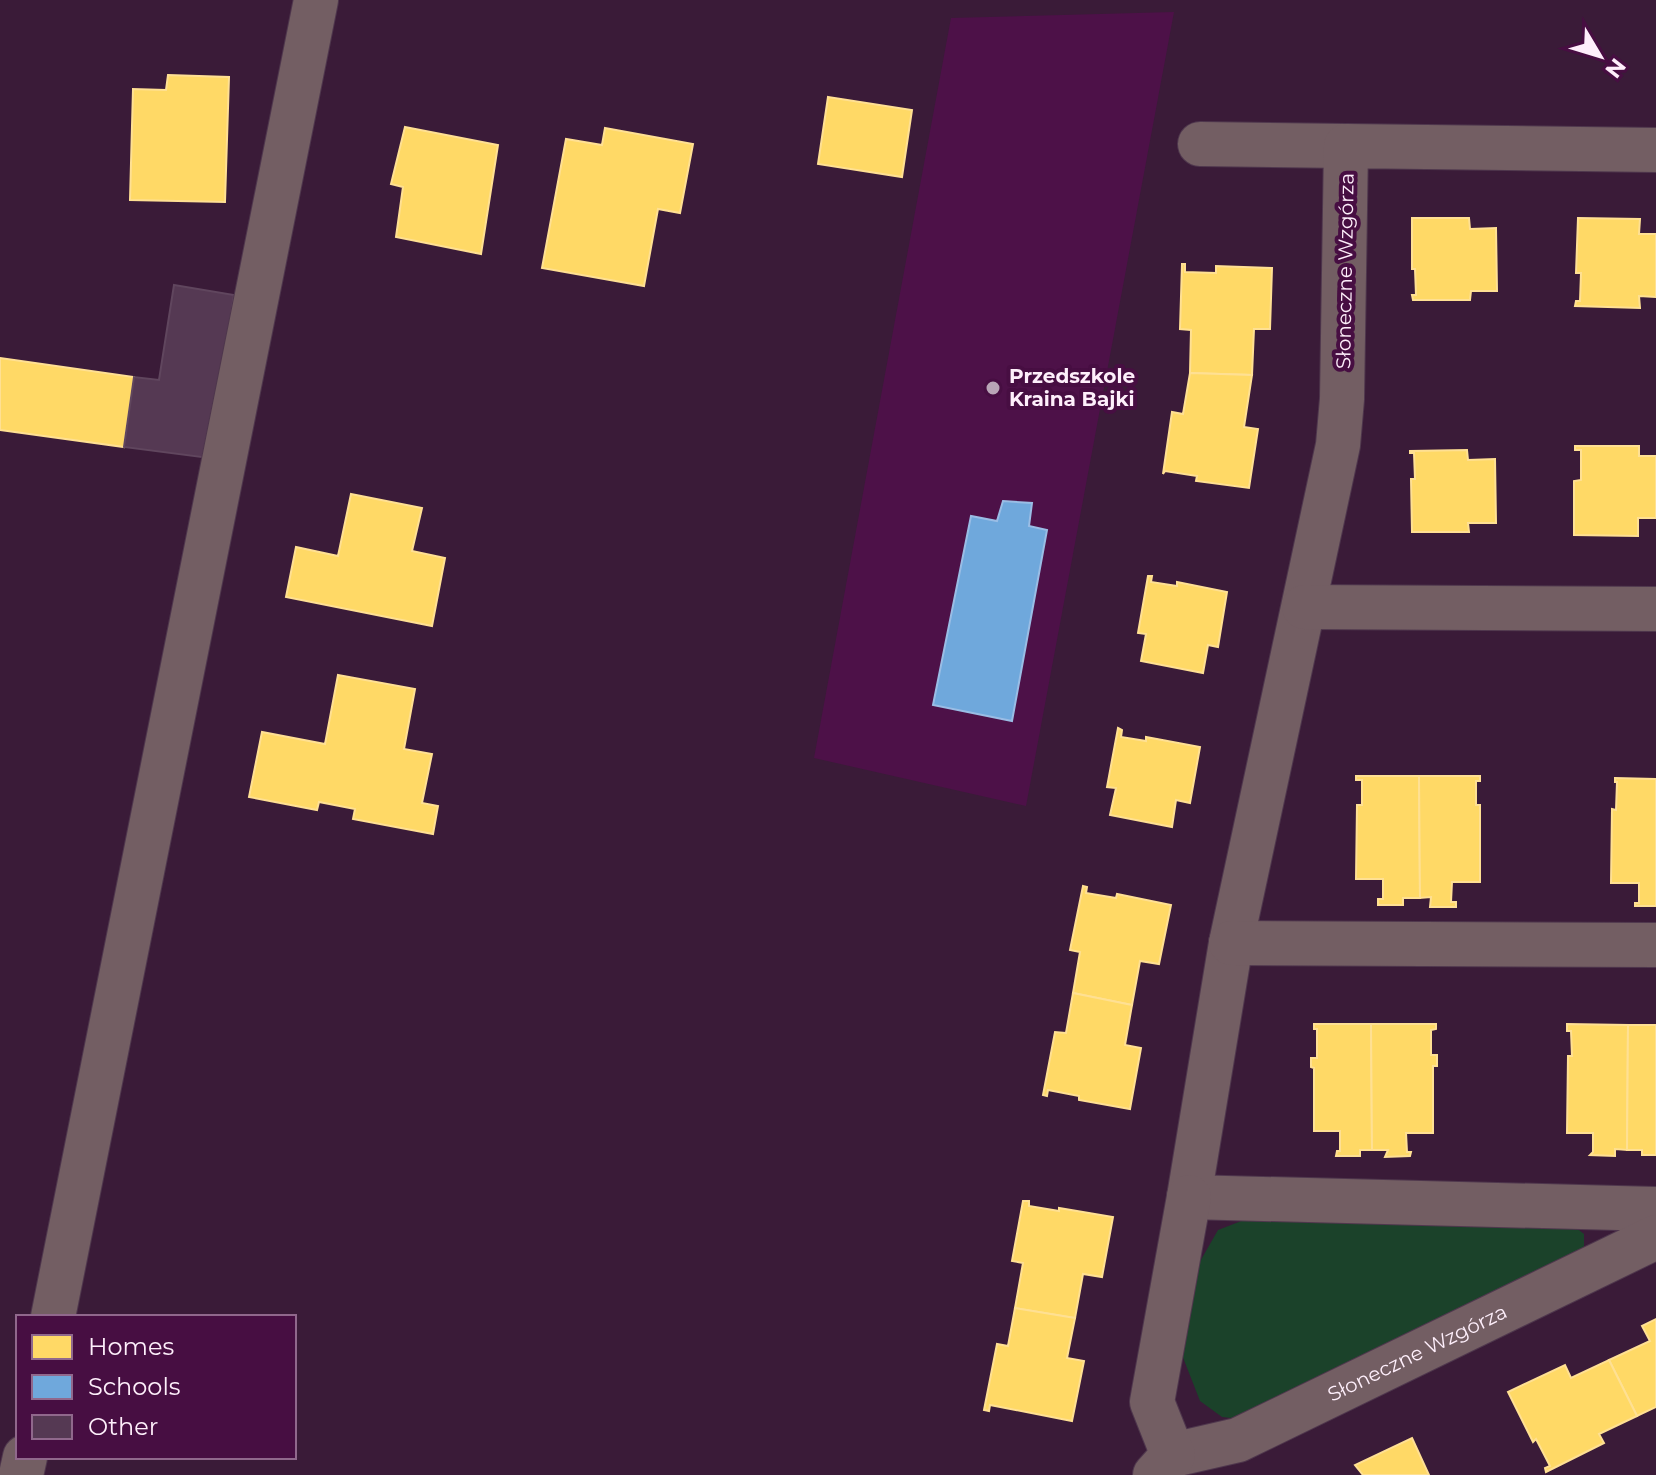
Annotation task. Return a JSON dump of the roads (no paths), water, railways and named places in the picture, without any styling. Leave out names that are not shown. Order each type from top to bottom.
[{"type":"street","points":[[53,1315],[316,0]]},
{"type":"street","points":[[1200,144],[1346,146]]},
{"type":"street","name":"Słoneczne Wzgórza","points":[[1656,150],[1346,146],[1342,399],[1338,445],[1231,943],[1152,1402],[1164,1465],[1238,1440],[1656,1237]]},
{"type":"street","points":[[1304,607],[1656,609]]},
{"type":"street","points":[[1231,943],[1656,945]]},
{"type":"street","points":[[1189,1197],[1656,1209]]},
{"type":"place","name":"Przedszkole Kraina Bajki","points":[[993,388]]}]
